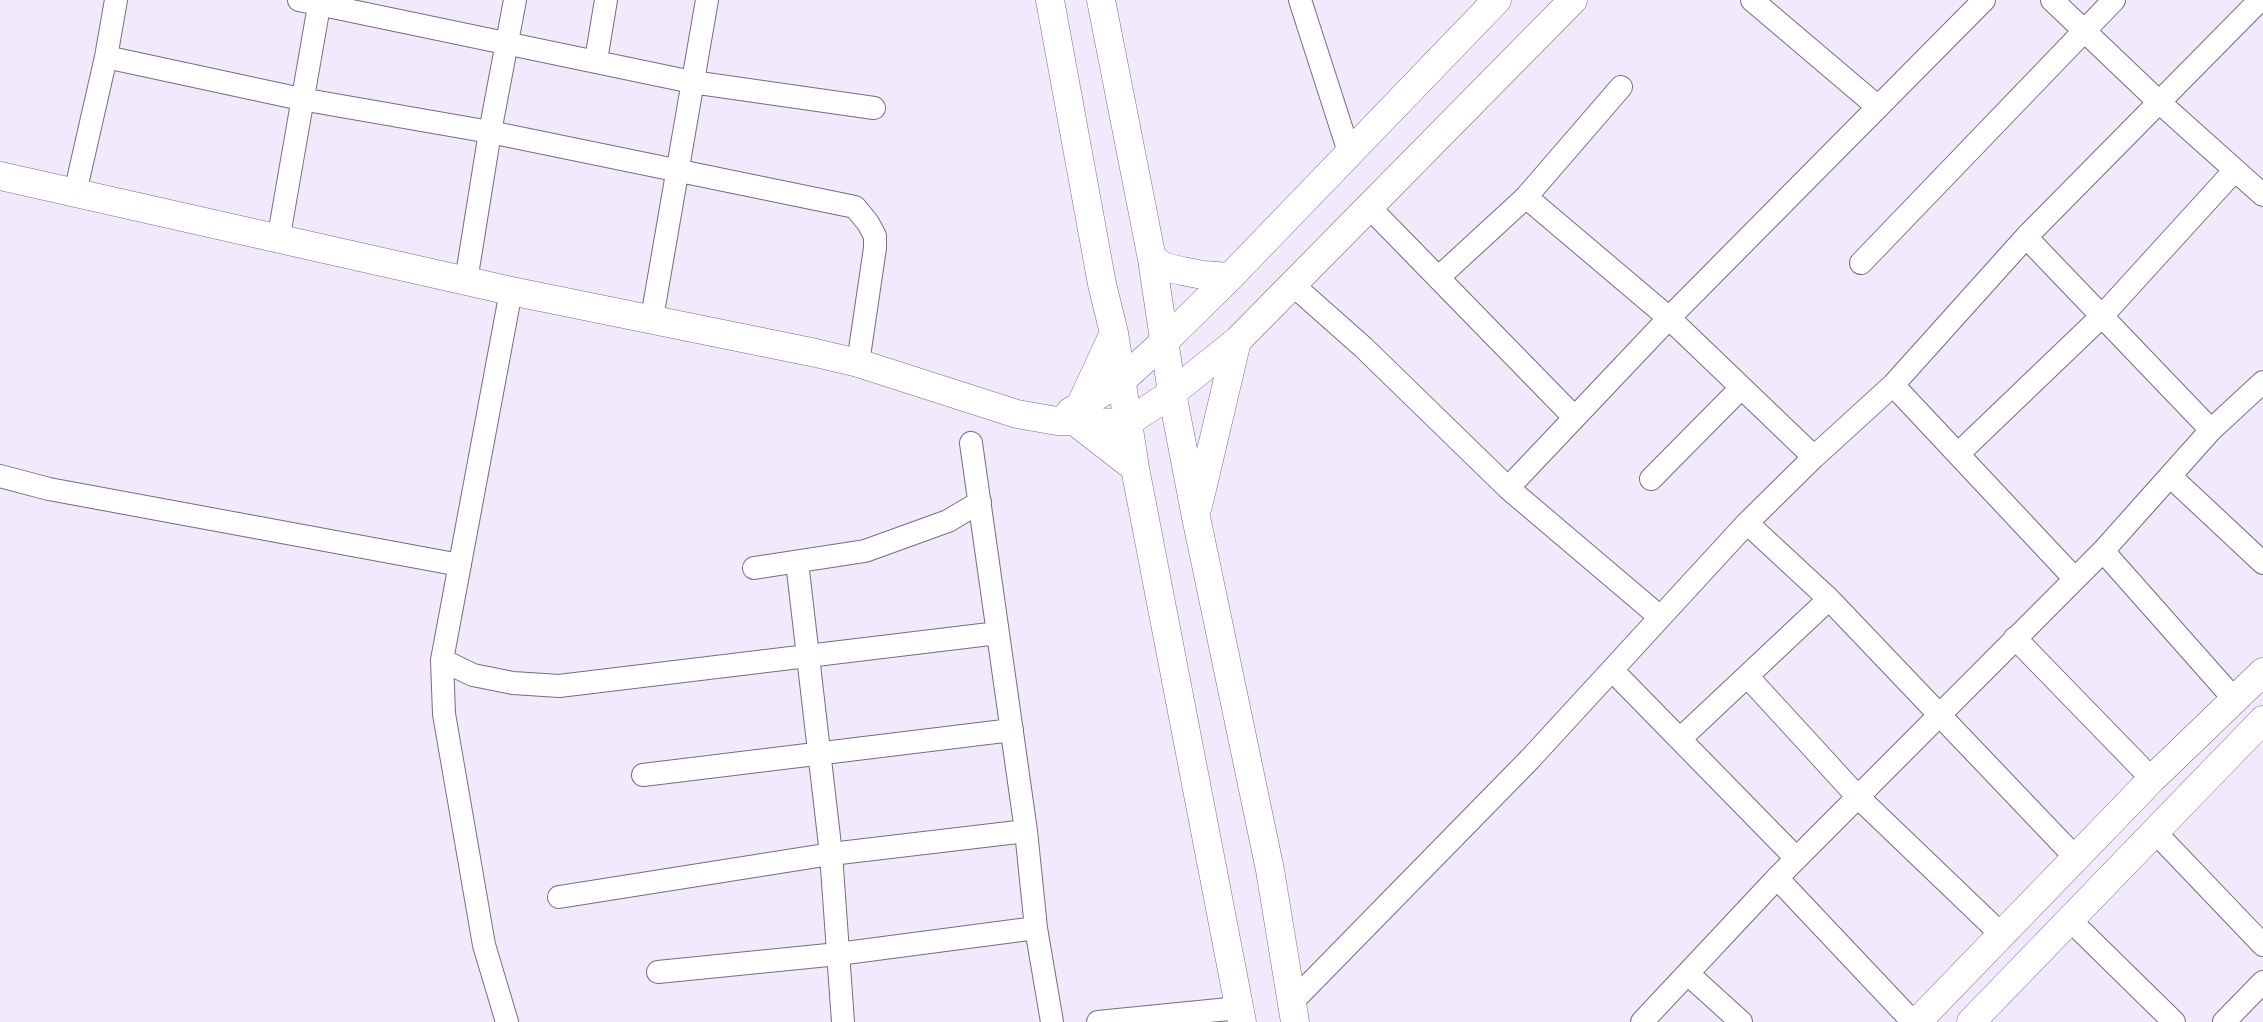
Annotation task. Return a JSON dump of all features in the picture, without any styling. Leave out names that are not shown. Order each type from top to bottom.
[{"type":"main road","points":[[1050,0],[1102,284],[1114,333],[1120,382],[1135,468],[1241,1015]]},
{"type":"main road","points":[[1101,0],[1152,259],[1172,393],[1196,517],[1270,870],[1293,1012]]},
{"type":"main road","points":[[1072,416],[1120,382],[1165,341],[1230,277],[1497,0]]},
{"type":"main road","points":[[0,176],[278,241],[511,291],[652,318],[858,363],[997,409],[1127,423],[1172,393],[1237,342],[1573,0]]},
{"type":"main road","points":[[1152,259],[1182,271],[1230,277]]},
{"type":"main road","points":[[1072,416],[1114,333]]},
{"type":"main road","points":[[1196,517],[1237,342]]},
{"type":"main road","points":[[1072,416],[1135,468]]},
{"type":"main road","points":[[1917,1022],[2152,779],[2263,672]]},
{"type":"main road","points":[[1971,1022],[2263,720]]},
{"type":"street","points":[[75,193],[106,57],[116,0]]},
{"type":"street","points":[[466,281],[490,132],[515,0]]},
{"type":"street","points":[[596,60],[606,0]]},
{"type":"street","points":[[652,318],[679,172],[692,82],[707,0]]},
{"type":"street","points":[[1300,0],[1349,152]]},
{"type":"street","points":[[1752,0],[1878,107]]},
{"type":"street","points":[[1508,488],[1669,318],[1984,0]]},
{"type":"street","points":[[2052,0],[2159,102],[2263,195]]},
{"type":"street","points":[[1861,263],[2114,0]]},
{"type":"street","points":[[1293,1012],[1530,759],[1747,523],[1814,458],[1893,386],[2026,237],[2260,0]]},
{"type":"street","points":[[278,241],[301,98],[312,1],[506,44],[596,60],[692,82],[874,108]]},
{"type":"street","points":[[106,57],[301,98],[490,132],[855,207],[875,236],[875,248],[858,363]]},
{"type":"street","points":[[1438,278],[1526,198],[1621,87]]},
{"type":"street","points":[[1958,454],[2102,316],[2235,170]]},
{"type":"street","points":[[1526,198],[1669,318],[1814,458]]},
{"type":"street","points":[[1369,207],[1574,418]]},
{"type":"street","points":[[2026,237],[2211,430]]},
{"type":"street","points":[[1293,285],[1363,346],[1508,488],[1660,617]]},
{"type":"street","points":[[507,1022],[482,936],[444,714],[442,660],[511,291]]},
{"type":"street","points":[[1893,386],[2075,579]]},
{"type":"street","points":[[1651,479],[1741,388]]},
{"type":"street","points":[[1642,1022],[1796,858],[2103,550],[2211,430],[2260,392]]},
{"type":"street","points":[[971,443],[1026,831],[1036,928],[1052,1022]]},
{"type":"street","points":[[0,476],[49,489],[460,565]]},
{"type":"street","points":[[2170,476],[2263,563]]},
{"type":"street","points":[[754,568],[865,551],[948,521],[980,502]]},
{"type":"street","points":[[1747,523],[1829,599],[2076,858]]},
{"type":"street","points":[[2103,550],[2235,700]]},
{"type":"street","points":[[797,562],[831,854],[843,1022]]},
{"type":"street","points":[[1680,739],[1829,599]]},
{"type":"street","points":[[442,660],[473,675],[513,683],[559,686],[808,654],[998,633]]},
{"type":"street","points":[[2015,638],[2152,779]]},
{"type":"street","points":[[1612,670],[1796,858]]},
{"type":"street","points":[[1747,676],[1858,796],[2002,935]]},
{"type":"street","points":[[643,776],[1012,730]]},
{"type":"street","points":[[560,897],[831,854],[1026,831]]},
{"type":"street","points":[[2155,832],[2263,945]]},
{"type":"street","points":[[1777,878],[1913,1022]]},
{"type":"street","points":[[2070,920],[2174,1022]]},
{"type":"street","points":[[658,972],[838,954],[1036,928]]},
{"type":"street","points":[[1688,974],[1740,1022]]},
{"type":"street","points":[[2224,1022],[2263,982]]},
{"type":"street","points":[[1098,1022],[1241,1015]]}]
